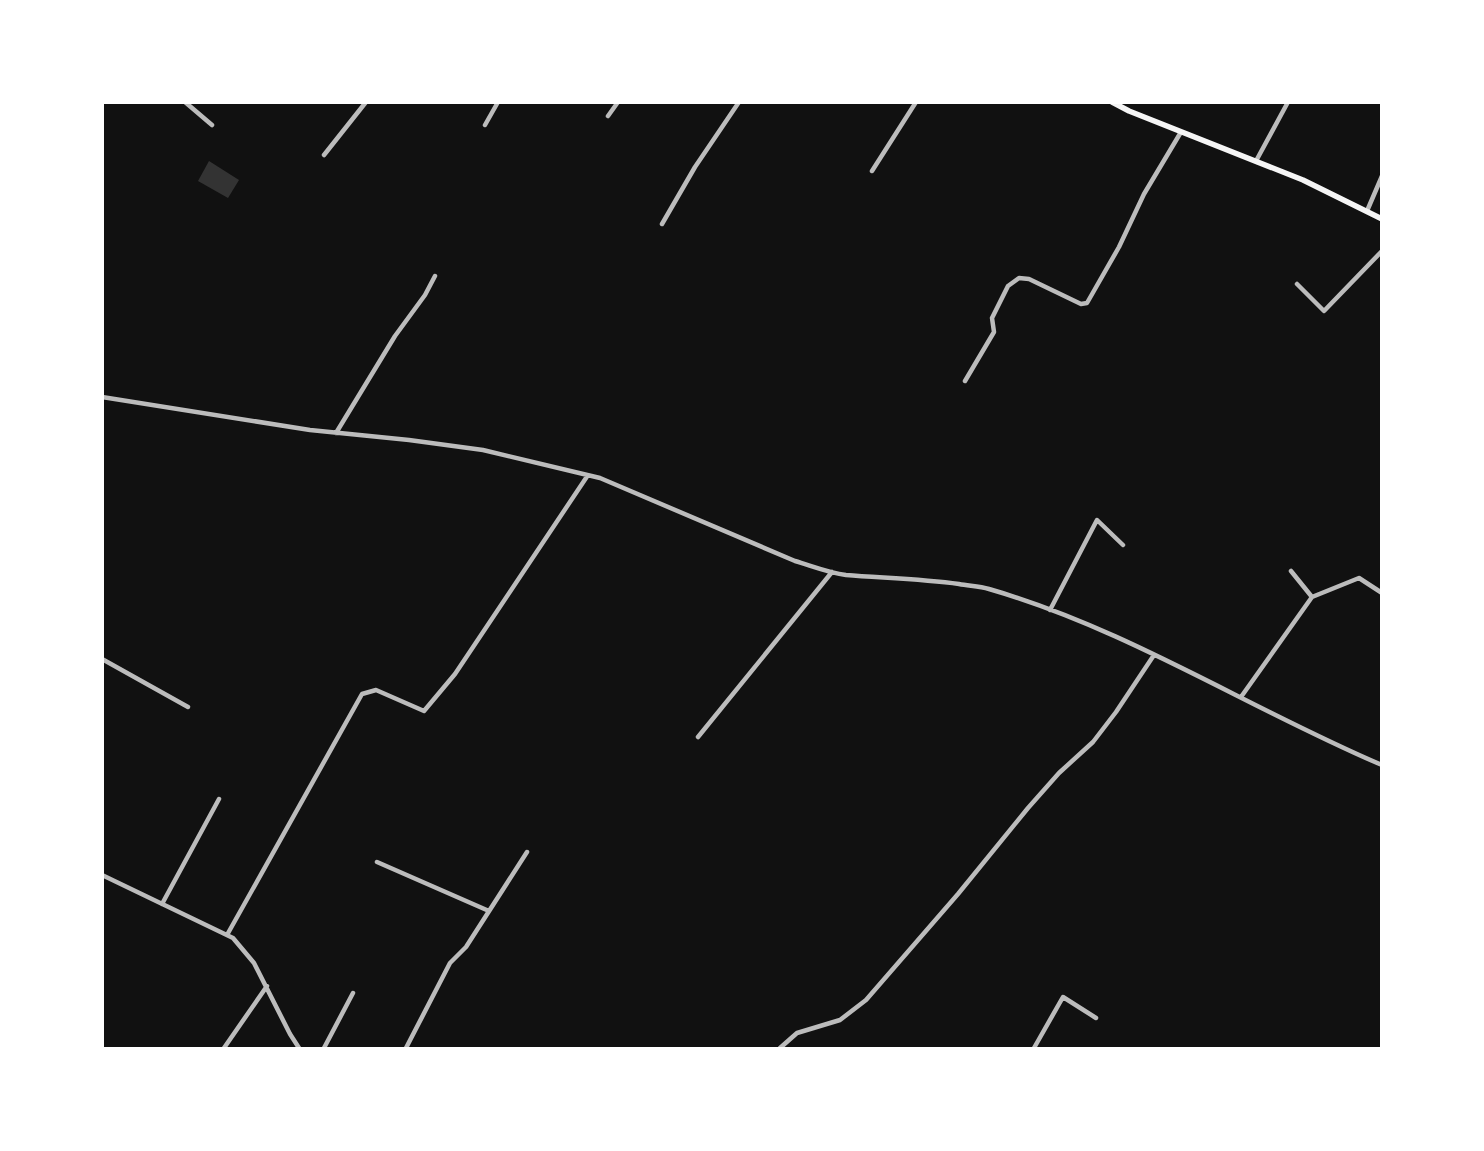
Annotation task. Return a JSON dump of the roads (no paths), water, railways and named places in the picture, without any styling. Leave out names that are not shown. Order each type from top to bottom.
[{"type":"main road","points":[[1112,102],[1181,132],[1303,180],[1382,219]]},
{"type":"street","points":[[185,102],[212,125]]},
{"type":"street","points":[[324,155],[366,102]]},
{"type":"street","points":[[484,125],[498,102]]},
{"type":"street","points":[[608,116],[618,102]]},
{"type":"street","points":[[662,224],[695,167],[739,102]]},
{"type":"street","points":[[872,171],[916,102]]},
{"type":"street","points":[[1256,161],[1288,102]]},
{"type":"street","points":[[965,381],[994,332],[992,318],[1008,286],[1018,278],[1029,279],[1081,304],[1088,303],[1120,247],[1144,194],[1181,132]]},
{"type":"street","points":[[1367,211],[1382,176]]},
{"type":"street","points":[[1297,284],[1324,311],[1382,251]]},
{"type":"street","points":[[336,433],[396,336],[425,295],[435,276]]},
{"type":"street","points":[[102,397],[300,429],[484,450],[600,478],[795,561],[832,572],[987,588],[1050,610],[1154,654],[1382,765]]},
{"type":"street","points":[[227,935],[362,694],[376,690],[424,711],[455,674],[588,475]]},
{"type":"street","points":[[1050,610],[1097,520],[1123,545]]},
{"type":"street","points":[[1291,571],[1312,597]]},
{"type":"street","points":[[698,737],[832,572]]},
{"type":"street","points":[[1241,697],[1312,597],[1359,578],[1382,593]]},
{"type":"street","points":[[780,1048],[797,1033],[840,1020],[866,1000],[958,894],[1028,808],[1092,742],[1116,712],[1154,654]]},
{"type":"street","points":[[102,660],[188,707]]},
{"type":"street","points":[[162,904],[219,799]]},
{"type":"street","points":[[406,1048],[450,963],[466,947],[527,852]]},
{"type":"street","points":[[377,862],[489,911]]},
{"type":"street","points":[[102,875],[233,938],[254,963],[299,1048]]},
{"type":"street","points":[[224,1048],[267,986]]},
{"type":"street","points":[[324,1048],[353,993]]},
{"type":"street","points":[[1034,1048],[1063,997],[1096,1018]]}]
